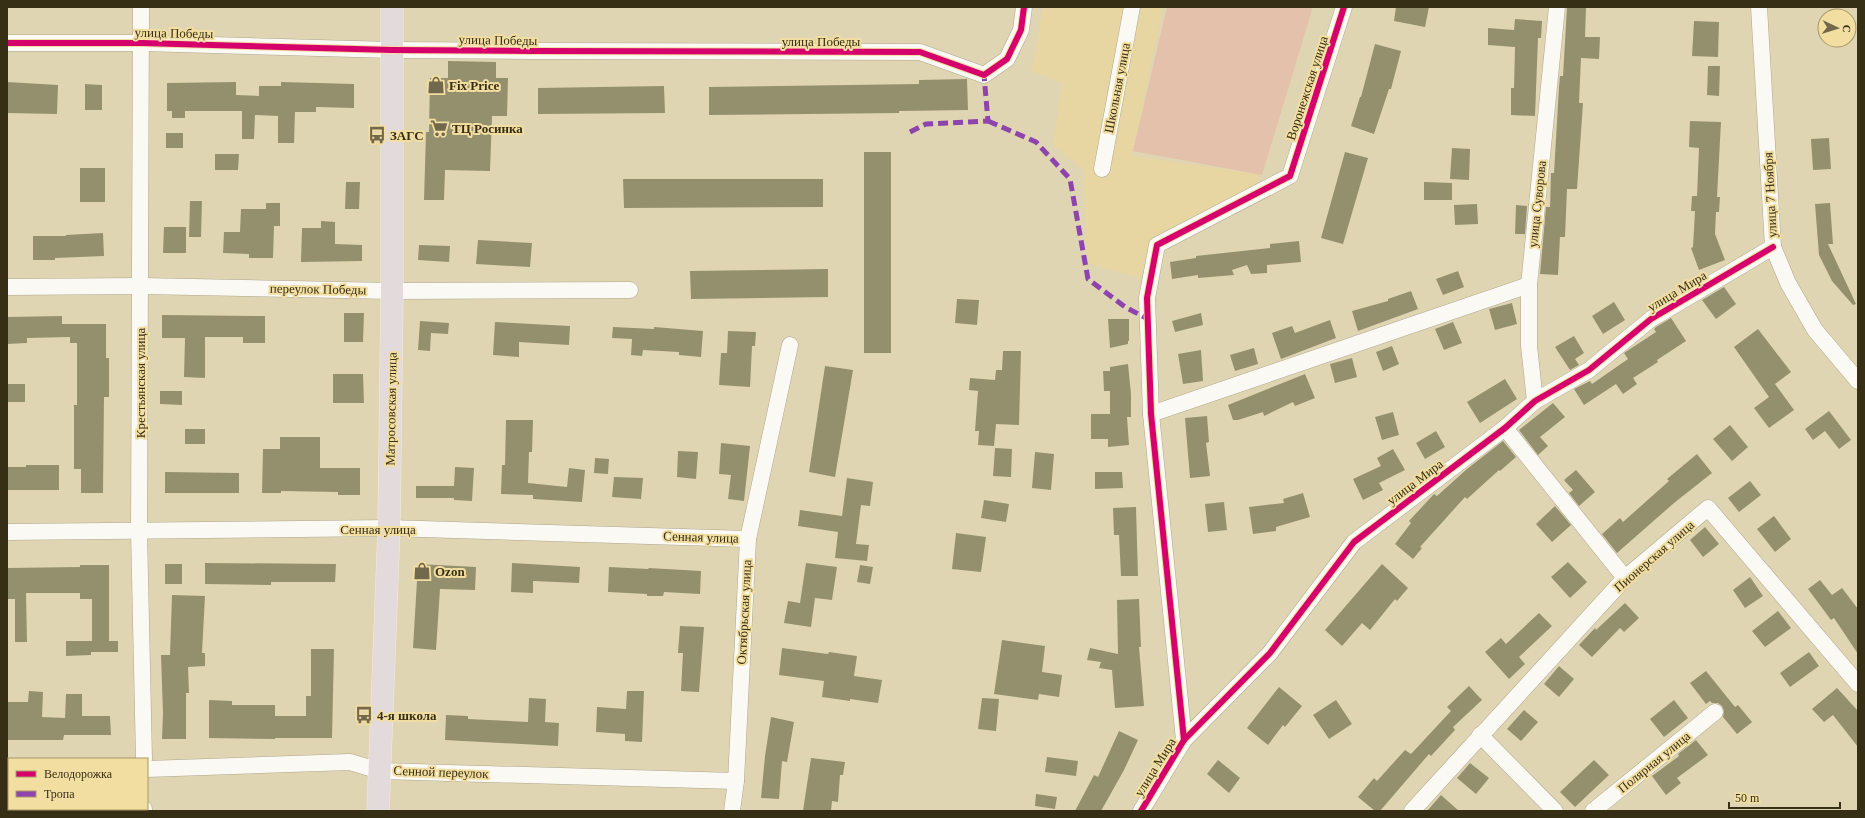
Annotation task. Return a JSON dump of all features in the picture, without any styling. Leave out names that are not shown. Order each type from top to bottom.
[{"type":"highway","name":"Матросовская улица","points":[[378,811],[389,528],[392,290],[392,7]]},
{"type":"street","name":"Крестьянская улица","points":[[141,7],[139,531],[144,758]]},
{"type":"street","name":"улица Победы","points":[[7,43],[142,43],[392,50],[701,53],[920,52],[984,75],[1007,59],[1021,30],[1024,7]]},
{"type":"street","name":"Школьная улица","points":[[1102,169],[1132,7]]},
{"type":"street","name":"Воронежская улица","points":[[1151,414],[1147,298],[1156,245],[1290,176],[1344,7]]},
{"type":"street","name":"улица Суворова","points":[[1535,401],[1529,346],[1528,285],[1557,7]]},
{"type":"street","name":"улица 7 Ноября","points":[[1759,7],[1773,247],[1788,283],[1815,330],[1858,381]]},
{"type":"street","name":"улица Мира","points":[[1141,811],[1184,740],[1270,653],[1354,542],[1505,428],[1535,401],[1589,370],[1651,319],[1773,247]]},
{"type":"street","points":[[1184,740],[1151,414],[1528,285]]},
{"type":"street","name":"переулок Победы","points":[[7,287],[140,286],[392,290],[630,290]]},
{"type":"street","name":"Октябрьская улица","points":[[732,811],[736,781],[748,539],[790,345]]},
{"type":"street","points":[[1505,428],[1625,578]]},
{"type":"street","name":"Пионерская улица","points":[[1412,811],[1625,578],[1708,508],[1858,684]]},
{"type":"street","name":"Сенная улица","points":[[7,532],[389,528],[748,539]]},
{"type":"street","name":"Полярная улица","points":[[1593,811],[1715,712]]},
{"type":"street","points":[[1480,735],[1555,811]]},
{"type":"street","name":"Сенной переулок","points":[[148,769],[350,762],[380,771],[736,781]]},
{"type":"shaded area","points":[[1043,7],[1163,7],[1132,156],[1258,174],[1256,187],[1150,242],[1140,278],[1087,263],[1084,170],[1053,145],[1062,83],[1032,71]]},
{"type":"shaded area","points":[[1167,7],[1313,7],[1262,175],[1133,151]]},
{"type":"building","points":[[1396,7],[1429,7],[1425,27],[1394,21]]},
{"type":"building","points":[[1567,7],[1586,7],[1585,37],[1600,37],[1599,59],[1581,58],[1579,103],[1583,103],[1577,189],[1567,189],[1565,237],[1560,237],[1558,275],[1540,274],[1546,207],[1550,207],[1551,173],[1554,173],[1559,87],[1560,76],[1563,76]]},
{"type":"building","points":[[1515,19],[1542,21],[1541,38],[1538,38],[1535,116],[1511,115],[1511,88],[1514,88],[1515,47],[1488,45],[1488,28],[1514,30]]},
{"type":"building","points":[[1694,21],[1719,22],[1718,57],[1692,56]]},
{"type":"building","points":[[1375,44],[1401,51],[1391,89],[1389,89],[1374,134],[1351,126],[1361,97]]},
{"type":"building","points":[[448,61],[496,62],[496,78],[508,78],[507,116],[492,116],[490,171],[445,170],[444,200],[424,200],[426,132],[429,132],[430,78],[448,78]]},
{"type":"building","points":[[1708,66],[1720,66],[1719,96],[1707,95]]},
{"type":"building","points":[[967,79],[968,110],[899,111],[899,113],[709,115],[709,87],[919,84],[919,80]]},
{"type":"building","points":[[7,82],[58,85],[57,114],[7,113]]},
{"type":"building","points":[[236,82],[236,95],[259,96],[259,86],[281,86],[281,82],[354,84],[354,108],[316,107],[316,112],[295,112],[294,143],[278,143],[278,116],[255,115],[254,139],[242,139],[242,111],[185,111],[185,118],[172,118],[172,111],[167,111],[167,83]]},
{"type":"building","points":[[85,84],[102,85],[102,110],[85,110]]},
{"type":"building","points":[[664,86],[665,113],[538,114],[538,88]]},
{"type":"building","points":[[1690,121],[1721,122],[1717,197],[1720,197],[1719,212],[1716,212],[1715,234],[1725,260],[1699,270],[1691,248],[1693,247],[1695,211],[1691,211],[1692,196],[1697,196],[1699,148],[1689,147]]},
{"type":"building","points":[[166,133],[183,133],[183,148],[166,148]]},
{"type":"building","points":[[1829,138],[1831,169],[1813,170],[1811,139]]},
{"type":"building","points":[[1452,148],[1470,149],[1469,180],[1450,179]]},
{"type":"building","points":[[864,152],[891,152],[891,353],[864,353]]},
{"type":"building","points":[[1345,152],[1368,158],[1343,244],[1321,238]]},
{"type":"building","points":[[215,154],[239,154],[238,170],[215,170]]},
{"type":"building","points":[[80,168],[105,168],[105,202],[80,202]]},
{"type":"building","points":[[623,179],[823,179],[823,207],[624,208]]},
{"type":"building","points":[[346,182],[360,182],[359,209],[345,209]]},
{"type":"building","points":[[1424,182],[1452,183],[1452,200],[1424,200]]},
{"type":"building","points":[[190,201],[202,201],[201,237],[189,237]]},
{"type":"building","points":[[266,203],[280,203],[280,226],[274,226],[273,258],[249,258],[249,254],[223,253],[224,232],[240,232],[241,209],[266,209]]},
{"type":"building","points":[[1830,203],[1833,244],[1828,244],[1856,304],[1853,305],[1832,281],[1819,255],[1815,204]]},
{"type":"building","points":[[1477,204],[1478,224],[1455,225],[1454,205]]},
{"type":"building","points":[[1516,205],[1527,206],[1525,234],[1515,234]]},
{"type":"building","points":[[321,221],[335,222],[335,244],[362,245],[362,261],[301,262],[302,228],[321,228]]},
{"type":"building","points":[[164,227],[186,227],[186,253],[163,253]]},
{"type":"building","points":[[103,233],[104,256],[55,258],[55,260],[33,260],[33,236],[66,236]]},
{"type":"building","points":[[478,240],[532,243],[530,267],[476,264]]},
{"type":"building","points":[[1299,241],[1301,262],[1267,265],[1267,273],[1251,274],[1247,265],[1232,270],[1234,275],[1198,278],[1198,275],[1172,279],[1170,262],[1196,258],[1196,256],[1270,248],[1270,244]]},
{"type":"building","points":[[419,245],[450,246],[449,262],[418,260]]},
{"type":"building","points":[[828,269],[828,297],[691,299],[690,271]]},
{"type":"building","points":[[1458,271],[1464,287],[1443,295],[1436,279]]},
{"type":"building","points":[[1724,287],[1736,304],[1716,319],[1702,300]]},
{"type":"building","points":[[1411,291],[1418,309],[1358,331],[1352,311],[1388,301],[1388,299]]},
{"type":"building","points":[[957,299],[979,300],[977,325],[955,323]]},
{"type":"building","points":[[1614,302],[1625,320],[1603,334],[1592,316]]},
{"type":"building","points":[[1512,303],[1517,324],[1495,330],[1489,309]]},
{"type":"building","points":[[344,313],[364,313],[363,342],[344,342]]},
{"type":"building","points":[[1201,313],[1203,325],[1175,332],[1172,321]]},
{"type":"building","points":[[162,315],[265,316],[265,343],[243,343],[243,337],[205,337],[205,378],[184,377],[185,338],[162,338]]},
{"type":"building","points":[[62,316],[62,324],[106,324],[106,358],[109,358],[109,397],[104,397],[103,493],[81,493],[81,469],[74,469],[74,405],[77,405],[77,343],[70,343],[70,337],[27,338],[27,343],[7,344],[7,317]]},
{"type":"building","points":[[1671,318],[1686,341],[1633,378],[1637,384],[1623,394],[1616,384],[1584,405],[1574,389],[1590,381],[1592,384],[1628,359],[1624,353],[1656,332],[1654,329],[1656,327]]},
{"type":"building","points":[[1108,319],[1129,319],[1128,344],[1110,348]]},
{"type":"building","points":[[1330,320],[1336,338],[1281,359],[1272,333],[1292,326],[1295,333]]},
{"type":"building","points":[[420,321],[449,323],[448,334],[431,333],[430,351],[418,350]]},
{"type":"building","points":[[495,322],[570,326],[569,345],[519,342],[519,357],[493,355]]},
{"type":"building","points":[[1453,322],[1462,343],[1444,350],[1435,329]]},
{"type":"building","points":[[613,327],[654,329],[654,327],[703,331],[701,357],[679,355],[679,352],[643,350],[642,356],[631,355],[632,339],[612,338]]},
{"type":"building","points":[[1758,329],[1791,372],[1775,384],[1794,410],[1769,428],[1754,408],[1769,397],[1734,347]]},
{"type":"building","points":[[728,331],[756,332],[755,346],[752,346],[750,387],[719,385],[721,353],[727,353]]},
{"type":"building","points":[[1574,336],[1584,353],[1575,359],[1579,365],[1570,370],[1555,347]]},
{"type":"building","points":[[1392,346],[1399,364],[1383,371],[1376,352]]},
{"type":"building","points":[[1254,348],[1258,364],[1235,371],[1230,355]]},
{"type":"building","points":[[1201,350],[1203,381],[1183,384],[1178,354]]},
{"type":"building","points":[[1003,351],[1021,351],[1019,425],[996,424],[994,446],[978,445],[979,431],[975,431],[978,391],[969,390],[970,378],[995,380],[996,370],[1002,370]]},
{"type":"building","points":[[1352,358],[1357,377],[1335,383],[1330,364]]},
{"type":"building","points":[[1128,364],[1131,394],[1131,417],[1127,417],[1129,445],[1108,447],[1108,439],[1091,439],[1091,414],[1110,414],[1110,391],[1104,391],[1103,371],[1110,371],[1110,367]]},
{"type":"building","points":[[825,366],[853,370],[835,477],[809,472]]},
{"type":"building","points":[[333,374],[363,374],[364,403],[333,403]]},
{"type":"building","points":[[1305,374],[1315,398],[1295,406],[1293,402],[1264,416],[1263,412],[1238,420],[1233,420],[1228,405]]},
{"type":"building","points":[[1505,379],[1517,399],[1480,423],[1467,402]]},
{"type":"building","points":[[7,384],[25,384],[25,402],[7,402]]},
{"type":"building","points":[[160,391],[182,391],[182,405],[160,404]]},
{"type":"building","points":[[1553,403],[1565,417],[1540,437],[1548,446],[1538,455],[1519,430]]},
{"type":"building","points":[[1829,411],[1851,440],[1839,449],[1825,431],[1813,440],[1805,429]]},
{"type":"building","points":[[1393,412],[1399,435],[1382,440],[1375,417]]},
{"type":"building","points":[[1207,416],[1209,442],[1206,443],[1210,476],[1190,478],[1185,418]]},
{"type":"building","points":[[506,420],[533,420],[532,452],[529,452],[528,483],[567,487],[569,468],[585,470],[582,502],[533,499],[533,495],[501,494],[502,465],[505,465]]},
{"type":"building","points":[[1730,425],[1748,447],[1732,461],[1713,439]]},
{"type":"building","points":[[185,429],[205,429],[205,444],[185,444]]},
{"type":"building","points":[[1436,431],[1445,447],[1425,459],[1416,443]]},
{"type":"building","points":[[280,437],[320,437],[320,468],[360,468],[360,495],[338,495],[338,492],[281,491],[281,493],[262,493],[263,449],[280,449]]},
{"type":"building","points":[[1503,441],[1516,457],[1467,499],[1465,497],[1420,547],[1422,548],[1413,559],[1395,544],[1411,523],[1409,521],[1434,494],[1437,496],[1467,469]]},
{"type":"building","points":[[721,443],[750,446],[744,501],[728,499],[731,475],[719,474]]},
{"type":"building","points":[[995,448],[1012,449],[1011,477],[993,476]]},
{"type":"building","points":[[1393,449],[1405,470],[1379,483],[1383,490],[1363,500],[1353,479],[1381,466],[1377,458]]},
{"type":"building","points":[[678,451],[698,452],[696,479],[677,477]]},
{"type":"building","points":[[1035,452],[1054,454],[1051,490],[1032,488]]},
{"type":"building","points":[[1697,454],[1712,473],[1674,503],[1617,553],[1602,534],[1620,518],[1623,522],[1669,481],[1667,479]]},
{"type":"building","points":[[595,458],[609,459],[608,474],[594,473]]},
{"type":"building","points":[[26,465],[59,465],[59,490],[7,490],[7,467],[26,467]]},
{"type":"building","points":[[455,467],[474,468],[472,501],[454,500],[454,498],[416,498],[416,486],[454,486]]},
{"type":"building","points":[[1576,470],[1595,492],[1579,506],[1569,493],[1573,490],[1564,480]]},
{"type":"building","points":[[165,472],[239,473],[239,493],[165,493]]},
{"type":"building","points":[[1095,472],[1122,472],[1123,488],[1095,489]]},
{"type":"building","points":[[614,477],[643,478],[641,499],[612,497]]},
{"type":"building","points":[[847,478],[873,482],[870,506],[861,505],[856,544],[869,545],[867,561],[835,558],[838,532],[798,526],[800,510],[842,516]]},
{"type":"building","points":[[1750,481],[1761,495],[1739,512],[1728,498]]},
{"type":"building","points":[[1303,493],[1310,517],[1276,527],[1276,531],[1253,534],[1249,507],[1284,503],[1283,499]]},
{"type":"building","points":[[984,500],[1009,504],[1006,522],[981,518]]},
{"type":"building","points":[[1224,502],[1227,530],[1208,532],[1205,504]]},
{"type":"building","points":[[1555,506],[1571,525],[1552,542],[1536,524]]},
{"type":"building","points":[[1136,507],[1138,576],[1121,576],[1119,535],[1114,535],[1113,508]]},
{"type":"building","points":[[1774,516],[1791,539],[1775,552],[1757,529]]},
{"type":"building","points":[[1705,527],[1719,544],[1703,557],[1690,540]]},
{"type":"building","points":[[956,533],[986,537],[981,572],[952,569]]},
{"type":"building","points":[[1568,562],[1587,582],[1570,598],[1551,577]]},
{"type":"building","points":[[205,563],[336,564],[335,582],[271,582],[271,585],[205,584]]},
{"type":"building","points":[[512,563],[580,567],[579,583],[533,581],[533,593],[511,592]]},
{"type":"building","points":[[806,563],[837,567],[832,600],[815,598],[811,627],[784,623],[788,601],[800,603]]},
{"type":"building","points":[[165,564],[182,564],[182,584],[165,584]]},
{"type":"building","points":[[418,564],[476,567],[475,590],[440,589],[436,650],[413,648]]},
{"type":"building","points":[[1382,564],[1408,588],[1397,601],[1395,599],[1370,630],[1362,623],[1342,646],[1325,630]]},
{"type":"building","points":[[80,565],[109,565],[109,641],[118,641],[118,652],[91,652],[91,655],[66,656],[66,641],[92,641],[92,599],[80,599],[80,593],[26,593],[27,642],[15,642],[15,599],[7,599],[7,568],[80,567]]},
{"type":"building","points":[[860,565],[873,567],[870,584],[857,582]]},
{"type":"building","points":[[609,567],[701,571],[700,594],[664,592],[663,596],[647,596],[647,594],[608,592]]},
{"type":"building","points":[[1750,577],[1763,596],[1745,608],[1733,590]]},
{"type":"building","points":[[1820,580],[1832,595],[1842,588],[1858,609],[1858,654],[1834,618],[1831,620],[1808,589]]},
{"type":"building","points":[[172,595],[205,596],[202,653],[205,653],[205,666],[188,667],[189,693],[186,693],[186,739],[162,739],[163,714],[161,655],[170,655]]},
{"type":"building","points":[[1139,599],[1141,647],[1139,647],[1144,706],[1115,708],[1112,670],[1099,668],[1101,662],[1087,660],[1090,648],[1118,654],[1117,600]]},
{"type":"building","points":[[1625,603],[1639,618],[1624,632],[1620,628],[1592,657],[1579,645],[1595,628],[1596,630]]},
{"type":"building","points":[[1778,611],[1791,628],[1765,647],[1752,631]]},
{"type":"building","points":[[1539,613],[1552,626],[1519,657],[1525,664],[1509,679],[1485,652],[1501,638],[1506,644]]},
{"type":"building","points":[[680,626],[704,627],[699,692],[681,691],[683,653],[678,653]]},
{"type":"building","points":[[1002,640],[1045,646],[1042,672],[1062,675],[1059,697],[1039,694],[1038,700],[994,694]]},
{"type":"building","points":[[782,648],[857,656],[854,676],[882,680],[878,703],[822,697],[824,681],[779,675]]},
{"type":"building","points":[[311,649],[334,649],[332,738],[209,738],[209,700],[232,701],[232,705],[275,705],[275,716],[306,716],[306,696],[311,696]]},
{"type":"building","points":[[1809,652],[1819,666],[1790,687],[1780,673]]},
{"type":"building","points":[[1559,666],[1574,679],[1559,697],[1544,684]]},
{"type":"building","points":[[1706,671],[1735,707],[1738,705],[1752,722],[1737,734],[1723,717],[1724,711],[1722,706],[1718,703],[1712,703],[1710,701],[1706,704],[1690,683]]},
{"type":"building","points":[[1469,686],[1482,700],[1453,727],[1455,730],[1431,756],[1429,754],[1380,811],[1375,811],[1358,797],[1374,778],[1377,781],[1405,750],[1411,754],[1451,711],[1447,707]]},
{"type":"building","points":[[1279,687],[1302,706],[1285,727],[1283,725],[1268,745],[1247,728]]},
{"type":"building","points":[[1837,688],[1858,711],[1858,747],[1833,715],[1824,722],[1812,709]]},
{"type":"building","points":[[29,691],[43,692],[42,717],[65,718],[66,694],[82,694],[82,716],[110,716],[111,735],[64,735],[63,740],[7,740],[7,702],[28,702]]},
{"type":"building","points":[[627,691],[644,691],[642,742],[625,741],[625,734],[596,732],[597,707],[626,709]]},
{"type":"building","points":[[529,698],[546,699],[545,722],[559,723],[558,746],[445,740],[446,715],[468,716],[468,719],[528,722]]},
{"type":"building","points":[[982,698],[999,699],[996,731],[978,729]]},
{"type":"building","points":[[1336,700],[1352,724],[1329,739],[1313,715]]},
{"type":"building","points":[[1674,700],[1688,718],[1664,737],[1650,719]]},
{"type":"building","points":[[1524,710],[1538,722],[1521,741],[1507,729]]},
{"type":"building","points":[[771,717],[794,722],[787,762],[782,761],[779,799],[761,798]]},
{"type":"building","points":[[1119,731],[1138,740],[1124,770],[1101,811],[1075,811],[1094,775],[1098,777]]},
{"type":"building","points":[[1696,740],[1708,755],[1677,778],[1681,783],[1666,795],[1652,776],[1679,756],[1678,754]]},
{"type":"building","points":[[1047,757],[1078,761],[1076,776],[1045,772]]},
{"type":"building","points":[[811,758],[845,762],[843,775],[840,775],[838,802],[832,801],[831,811],[803,811]]},
{"type":"building","points":[[1218,760],[1240,778],[1229,793],[1207,774]]},
{"type":"building","points":[[1594,760],[1609,775],[1575,807],[1560,792]]},
{"type":"building","points":[[1470,763],[1489,778],[1476,794],[1457,778]]},
{"type":"building","points":[[1036,794],[1057,797],[1055,809],[1035,806]]},
{"type":"building","points":[[1441,795],[1459,811],[1427,811]]},
{"type":"marked path","points":[[910,132],[926,124],[988,121],[984,75]]},
{"type":"marked path","points":[[988,121],[1036,142],[1070,179],[1088,279],[1125,307],[1148,319]]},
{"type":"cycle path","points":[[7,43],[142,43],[392,50],[920,52],[984,75],[1007,59],[1021,30],[1024,7]]},
{"type":"cycle path","points":[[1184,740],[1151,414],[1147,298],[1157,245],[1290,176],[1344,7]]},
{"type":"cycle path","points":[[1141,811],[1184,740],[1270,653],[1354,542],[1505,428],[1535,401],[1589,370],[1651,319],[1773,247]]},
{"type":"place","name":"Fix Price","points":[[436,85]]},
{"type":"place","name":"ТЦ Росинка","points":[[439,128]]},
{"type":"place","name":"ЗАГС","points":[[377,135]]},
{"type":"place","name":"Ozon","points":[[422,571]]},
{"type":"place","name":"4-я школа","points":[[364,715]]}]
